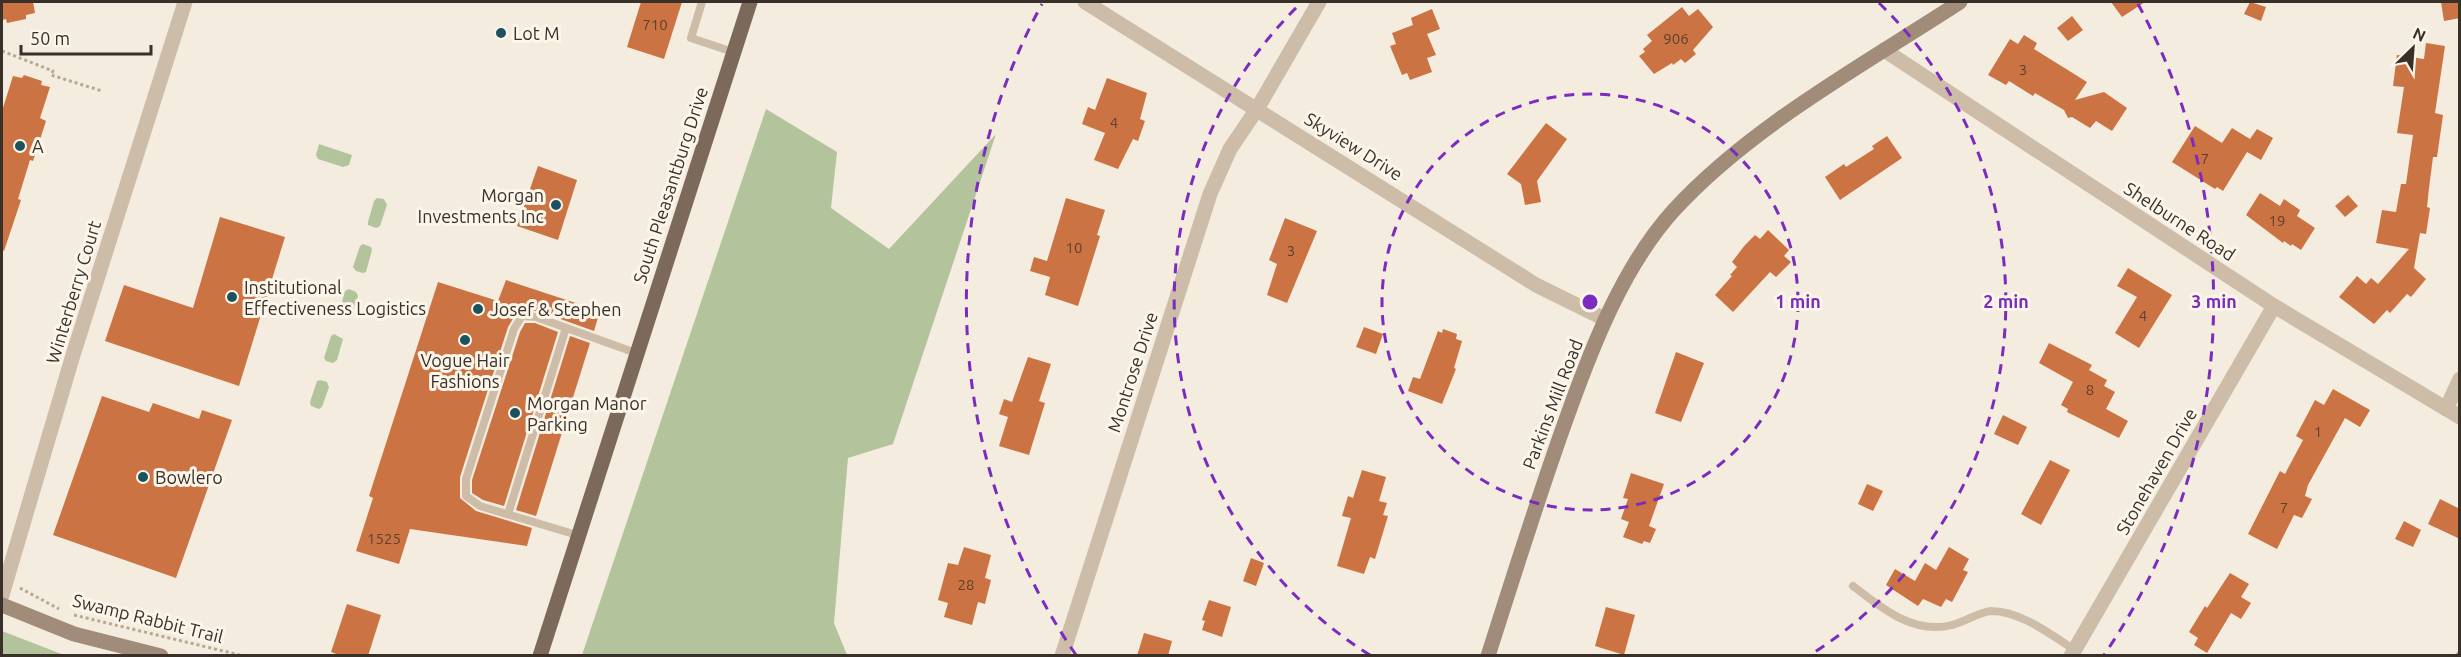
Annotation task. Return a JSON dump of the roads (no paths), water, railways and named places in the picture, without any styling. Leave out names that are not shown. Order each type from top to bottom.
[{"type":"main road","name":"South Pleasantburg Drive","points":[[540,656],[750,2]]},
{"type":"street","name":"Winterberry Court","points":[[2,595],[73,355],[184,2]]},
{"type":"street","name":"Skyview Drive","points":[[1085,2],[1536,285],[1605,319]]},
{"type":"street","name":"Montrose Drive","points":[[1062,656],[1210,194],[1230,148],[1257,109],[1319,2]]},
{"type":"street","name":"Parkins Mill Road","points":[[1488,656],[1546,474],[1605,319],[1647,246],[1673,211],[1706,178],[1777,121],[1960,2]]},
{"type":"street","name":"Shelburne Road","points":[[1884,50],[2274,306],[2453,413]]},
{"type":"street","name":"Stonehaven Drive","points":[[2073,653],[2274,306]]},
{"type":"street","points":[[2453,413],[2460,379]]},
{"type":"street","points":[[2,605],[74,634],[161,656]]},
{"type":"lane","points":[[702,2],[691,38],[733,52]]},
{"type":"lane","points":[[578,535],[480,506],[466,496],[466,479],[514,328],[522,316],[536,317],[636,353]]},
{"type":"lane","points":[[508,514],[566,328]]},
{"type":"lane","points":[[1853,586],[1884,610],[1921,627],[1951,626],[1991,611],[2012,616],[2035,626],[2073,653]]},
{"type":"waterway","points":[[2457,656],[2460,653]]},
{"type":"place","name":"Lot M","points":[[501,33]]},
{"type":"place","name":"A","points":[[20,146]]},
{"type":"place","name":"Morgan Investments Inc","points":[[556,205]]},
{"type":"place","name":"Institutional Effectiveness Logistics","points":[[232,297]]},
{"type":"place","name":"Josef & Stephen","points":[[478,309]]},
{"type":"place","name":"Vogue Hair Fashions","points":[[465,340]]},
{"type":"place","name":"Morgan Manor Parking","points":[[515,413]]},
{"type":"place","name":"Bowlero","points":[[143,477]]}]
